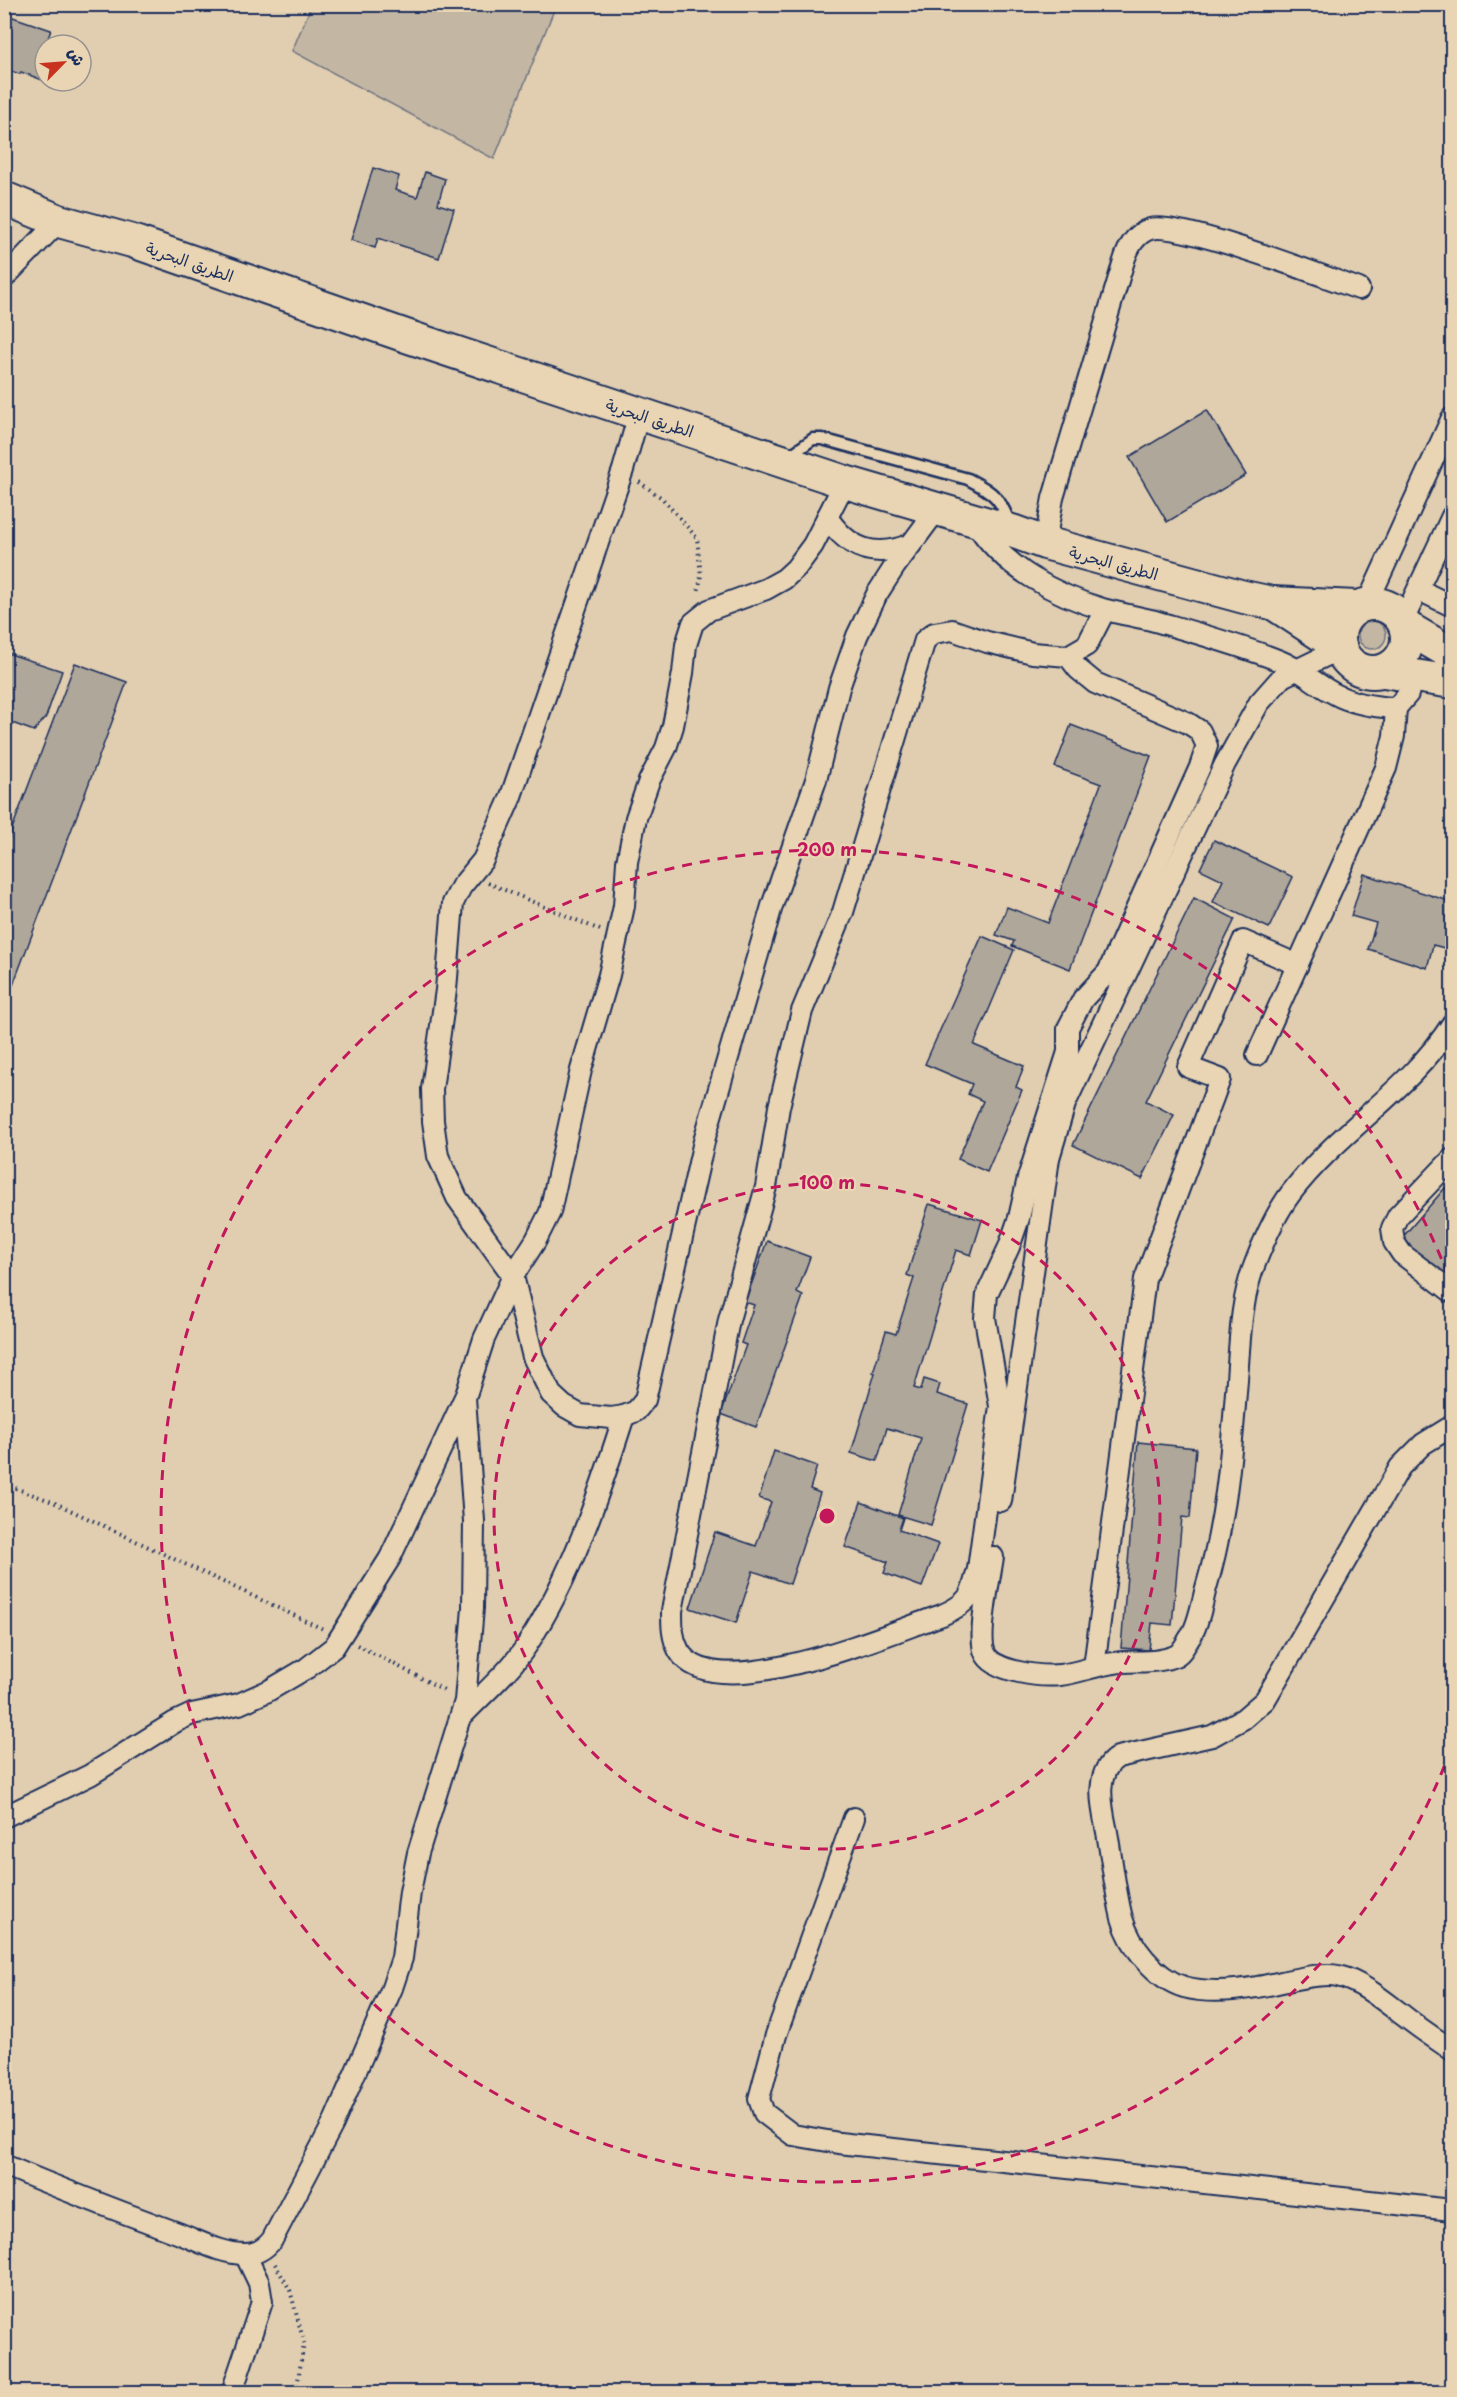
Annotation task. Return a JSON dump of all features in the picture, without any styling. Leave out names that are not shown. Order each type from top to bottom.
[{"type":"main road","name":"الطريق البحرية","points":[[4,198],[33,212],[132,241],[639,414],[845,482],[938,508],[1045,543],[1272,603],[1361,606]]},
{"type":"main road","name":"الطريق البحرية","points":[[1272,603],[1340,648]]},
{"type":"main road","points":[[1452,654],[1405,624],[1391,608],[1380,604],[1361,606],[1347,615],[1341,625],[1340,648],[1346,660],[1356,668],[1367,672],[1398,673],[1452,682]]},
{"type":"main road","points":[[1398,673],[1408,639],[1405,624]]},
{"type":"street","points":[[4,278],[33,212]]},
{"type":"street","points":[[1045,543],[1053,498],[1123,264],[1127,251],[1138,236],[1157,228],[1184,232],[1270,257],[1359,288]]},
{"type":"street","points":[[639,414],[623,470],[510,799],[483,860],[456,895],[451,915],[446,990],[432,1089],[433,1121],[438,1156],[451,1186],[475,1225],[513,1276],[533,1357],[551,1394],[564,1406],[580,1415],[611,1418],[624,1416],[636,1411],[645,1400],[705,1137],[772,906],[816,780],[839,688],[867,614],[895,566],[938,508]]},
{"type":"street","points":[[1361,606],[1452,417]]},
{"type":"street","points":[[4,1817],[90,1775],[175,1722],[192,1714],[239,1704],[268,1692],[313,1663],[334,1647],[341,1637],[390,1558],[465,1398],[484,1339],[513,1276],[537,1240],[550,1212],[581,1070],[609,975],[624,906],[627,862],[636,819],[673,726],[686,645],[693,623],[709,610],[766,589],[784,579],[796,568],[813,545],[845,482]]},
{"type":"street","points":[[1405,624],[1452,516]]},
{"type":"street","points":[[827,517],[837,532],[855,544],[874,552],[892,552],[911,543]]},
{"type":"street","points":[[974,520],[983,536],[1012,565],[1036,580],[1079,601],[1261,654],[1298,670],[1336,695],[1378,707],[1396,708]]},
{"type":"street","points":[[1419,590],[1452,606]]},
{"type":"street","points":[[1068,656],[1078,669],[1095,683],[1188,723],[1200,731],[1207,746],[1200,767],[1108,972],[1083,999],[1068,1029],[1068,1052],[1028,1178],[1019,1218],[1009,1247],[987,1294],[985,1318],[999,1406],[978,1569],[972,1592],[968,1600],[960,1607],[942,1616],[821,1656],[762,1672],[711,1671],[693,1663],[680,1653],[672,1634],[672,1611],[729,1320],[766,1187],[779,1107],[802,1011],[843,912],[925,640],[934,633],[952,630],[987,642],[1033,653],[1068,656],[1087,645],[1106,610]]},
{"type":"street","points":[[1340,648],[1282,677],[1259,703],[1225,764],[1065,1104],[1049,1158],[981,1640],[990,1661],[1017,1671],[1059,1675],[1115,1663],[1159,1660],[1178,1654],[1193,1633],[1224,1514],[1242,1316],[1255,1263],[1271,1227],[1291,1194],[1327,1155],[1438,1046],[1452,1024]]},
{"type":"street","points":[[1257,1055],[1386,768],[1394,736],[1396,708],[1408,694],[1398,673]]},
{"type":"street","points":[[1094,1667],[1145,1279],[1221,1079],[1188,1067],[1243,941],[1298,965]]},
{"type":"street","points":[[1452,1159],[1398,1216],[1392,1228],[1394,1242],[1402,1254],[1452,1292]]},
{"type":"street","points":[[4,2165],[79,2196],[232,2253],[245,2254],[266,2248],[333,2124],[392,1988],[402,1958],[410,1892],[418,1852],[463,1710],[473,1608],[474,1521],[465,1398]]},
{"type":"street","points":[[463,1710],[526,1646],[548,1609],[594,1505],[624,1416]]},
{"type":"street","points":[[1452,1426],[1423,1444],[1400,1467],[1265,1700],[1243,1719],[1212,1736],[1118,1757],[1106,1766],[1102,1777],[1102,1791],[1122,1919],[1129,1937],[1141,1955],[1167,1978],[1185,1987],[1213,1990],[1253,1988],[1336,1975],[1361,1986],[1385,2001],[1452,2050]]},
{"type":"street","points":[[854,1818],[776,2035],[759,2099],[764,2113],[777,2125],[793,2135],[839,2143],[1452,2210]]},
{"type":"street","points":[[232,2392],[249,2348],[262,2302],[259,2283],[245,2254]]},
{"type":"lane","points":[[783,461],[813,439],[822,439],[968,479],[989,490],[1003,504],[1012,531]]},
{"type":"path","points":[[623,470],[662,498],[698,537],[701,576],[693,623]]},
{"type":"path","points":[[471,876],[617,937]]},
{"type":"path","points":[[4,1484],[53,1502],[341,1637],[463,1710]]},
{"type":"path","points":[[266,2248],[290,2290],[304,2343],[296,2392]]},
{"type":"shaded area","points":[[312,4],[556,5],[494,159],[292,51]]},
{"type":"shaded area","points":[[1372,621],[1382,625],[1386,635],[1382,645],[1372,649],[1362,645],[1358,635],[1362,625]]},
{"type":"building","points":[[4,14],[51,30],[50,33],[33,33],[33,76],[7,70],[4,78]]},
{"type":"building","points":[[373,168],[399,176],[395,190],[417,197],[425,172],[445,179],[438,204],[454,209],[439,258],[378,238],[375,248],[351,240]]},
{"type":"building","points":[[1207,410],[1246,475],[1167,522],[1129,457]]},
{"type":"building","points":[[4,652],[62,671],[46,717],[34,731],[4,720]]},
{"type":"building","points":[[75,663],[127,682],[4,1009],[4,850]]},
{"type":"building","points":[[1071,725],[1151,756],[1070,969],[1012,946],[1014,941],[996,935],[1007,907],[1048,923],[1101,784],[1055,767]]},
{"type":"building","points":[[1214,840],[1293,877],[1269,928],[1213,902],[1223,880],[1200,869]]},
{"type":"building","points":[[1364,874],[1452,902],[1452,933],[1448,949],[1433,945],[1427,968],[1368,949],[1376,923],[1351,916]]},
{"type":"building","points":[[1194,898],[1235,919],[1146,1101],[1174,1115],[1142,1179],[1073,1145]]},
{"type":"building","points":[[982,936],[1014,950],[974,1045],[1024,1066],[1016,1087],[1022,1090],[987,1172],[958,1159],[983,1101],[968,1094],[972,1084],[925,1064]]},
{"type":"building","points":[[1445,1188],[1452,1192],[1452,1283],[1401,1239]]},
{"type":"building","points":[[929,1204],[982,1220],[971,1255],[956,1250],[914,1388],[921,1390],[924,1379],[940,1384],[937,1394],[968,1404],[931,1525],[898,1515],[921,1438],[887,1428],[877,1461],[851,1453],[886,1331],[896,1334],[914,1278],[907,1275]]},
{"type":"building","points":[[767,1241],[810,1257],[797,1293],[803,1296],[756,1427],[721,1414],[746,1345],[741,1343],[754,1305],[745,1302]]},
{"type":"building","points":[[1138,1442],[1196,1448],[1190,1518],[1182,1517],[1172,1625],[1152,1623],[1149,1650],[1121,1648]]},
{"type":"building","points":[[774,1451],[817,1466],[810,1489],[820,1493],[790,1584],[753,1571],[736,1623],[690,1608],[715,1532],[756,1546],[771,1502],[759,1498]]},
{"type":"building","points":[[861,1502],[903,1518],[899,1530],[938,1544],[922,1587],[884,1573],[888,1562],[845,1547]]}]
